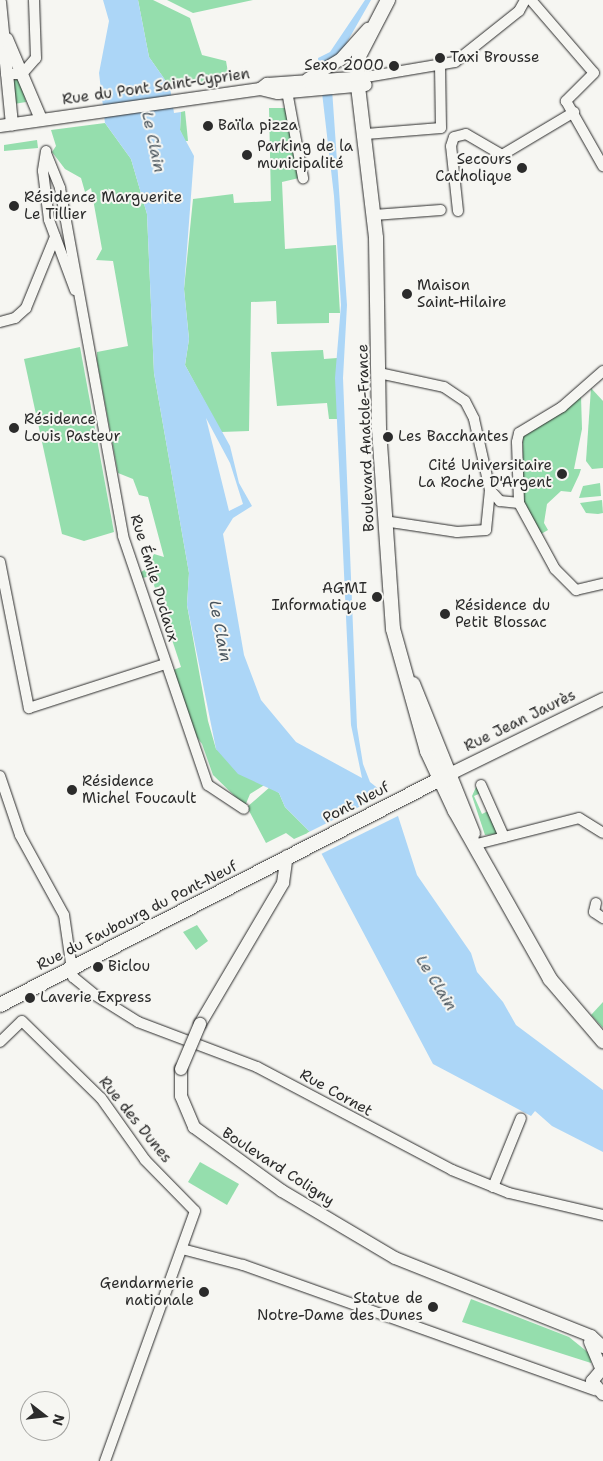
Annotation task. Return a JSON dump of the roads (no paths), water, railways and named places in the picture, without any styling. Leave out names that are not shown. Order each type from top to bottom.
[{"type":"main road","name":"Boulevard Anatole-France","points":[[386,3],[359,56],[374,215],[384,521],[390,611],[401,659],[446,776],[476,843],[550,979],[603,1041]]},
{"type":"main road","name":"Pont Neuf","points":[[293,853],[446,776]]},
{"type":"main road","name":"Rue du Faubourg du Pont-Neuf","points":[[0,1005],[293,853]]},
{"type":"street","points":[[6,74],[22,74],[36,58],[34,0]]},
{"type":"street","points":[[362,82],[455,62],[519,11],[525,0]]},
{"type":"street","points":[[531,0],[599,73],[567,97],[603,166]]},
{"type":"street","points":[[0,2],[6,74],[6,125]]},
{"type":"street","points":[[304,87],[353,48],[386,3]]},
{"type":"street","points":[[2,28],[42,119]]},
{"type":"street","points":[[366,134],[441,128],[440,66]]},
{"type":"street","name":"Rue du Pont Saint-Cyprien","points":[[6,125],[176,99],[362,82]]},
{"type":"street","points":[[286,88],[303,178]]},
{"type":"street","points":[[458,211],[451,146],[454,137],[466,134],[497,155],[510,151],[574,112]]},
{"type":"street","name":"Rue Émile Duclaux","points":[[80,302],[55,237],[43,178],[46,150],[60,188],[123,536],[165,664],[208,785],[244,809]]},
{"type":"street","points":[[374,215],[441,210]]},
{"type":"street","points":[[0,322],[15,318],[26,308],[55,237]]},
{"type":"street","points":[[603,371],[562,407],[519,434],[519,503],[554,569],[570,586],[586,591],[603,584]]},
{"type":"street","points":[[379,373],[432,383],[452,390],[465,401],[474,419],[490,490],[486,530],[457,532],[384,521]]},
{"type":"street","points":[[490,490],[500,501],[519,503]]},
{"type":"street","points":[[0,562],[29,708],[165,664]]},
{"type":"street","name":"Rue Jean Jaurès","points":[[446,776],[603,699]]},
{"type":"street","points":[[0,776],[20,835],[64,915],[71,968]]},
{"type":"street","points":[[481,785],[504,837]]},
{"type":"street","points":[[476,843],[579,818],[603,834]]},
{"type":"street","name":"Boulevard Coligny","points":[[293,853],[286,878],[200,1024],[181,1070],[181,1096],[194,1127],[282,1190],[395,1258],[578,1330],[603,1347]]},
{"type":"street","name":"Boulevard Coligny","points":[[271,866],[277,881],[272,903]]},
{"type":"street","points":[[596,903],[594,912],[603,918]]},
{"type":"street","name":"Rue Cornet","points":[[71,968],[76,980],[138,1022],[257,1067],[351,1120],[493,1187],[603,1215]]},
{"type":"street","name":"Rue des Dunes","points":[[0,1042],[22,1021],[101,1098],[145,1160],[195,1210],[182,1249]]},
{"type":"street","points":[[493,1187],[521,1118]]},
{"type":"street","points":[[105,1461],[182,1249],[243,1265],[599,1392]]},
{"type":"street","name":"Boulevard Coligny","points":[[578,1330],[598,1352],[599,1392]]},
{"type":"street","points":[[557,1377],[576,1380],[599,1371]]},
{"type":"water","name":"Le Clain","points":[[103,0],[138,0],[149,57],[170,87],[174,113],[181,112],[180,130],[194,156],[184,289],[189,339],[185,365],[230,446],[239,483],[252,506],[233,518],[223,534],[244,655],[261,700],[296,742],[362,778],[351,725],[335,378],[341,305],[334,196],[318,58],[330,52],[365,0],[371,0],[342,51],[330,60],[347,305],[343,378],[357,727],[363,764],[370,782],[385,794],[398,816],[417,875],[471,953],[477,972],[503,1002],[516,1025],[603,1090],[603,1152],[552,1126],[535,1111],[531,1116],[433,1064],[310,832],[285,807],[279,793],[238,774],[216,749],[187,605],[189,573],[154,373],[147,214],[131,159],[105,123],[99,73],[109,21]],"holes":[[[206,418],[230,463],[243,504],[229,511]]]},
{"type":"place","name":"Taxi Brousse","points":[[440,58]]},
{"type":"place","name":"Sexo 2000","points":[[394,66]]},
{"type":"place","name":"Baïla pizza","points":[[208,126]]},
{"type":"place","name":"Parking de la municipalité","points":[[247,155]]},
{"type":"place","name":"Secours Catholique","points":[[522,168]]},
{"type":"place","name":"Résidence Marguerite Le Tillier","points":[[14,206]]},
{"type":"place","name":"Maison Saint-Hilaire","points":[[407,294]]},
{"type":"place","name":"Résidence Louis Pasteur","points":[[14,428]]},
{"type":"place","name":"Les Bacchantes","points":[[388,437]]},
{"type":"place","name":"Cité Universitaire La Roche D'Argent","points":[[562,474]]},
{"type":"place","name":"AGMI Informatique","points":[[377,597]]},
{"type":"place","name":"Résidence du Petit Blossac","points":[[445,614]]},
{"type":"place","name":"Résidence Michel Foucault","points":[[72,790]]},
{"type":"place","name":"Biclou","points":[[98,967]]},
{"type":"place","name":"Laverie Express","points":[[30,998]]},
{"type":"place","name":"Gendarmerie nationale","points":[[204,1292]]},
{"type":"place","name":"Statue de Notre-Dame des Dunes","points":[[433,1307]]}]
